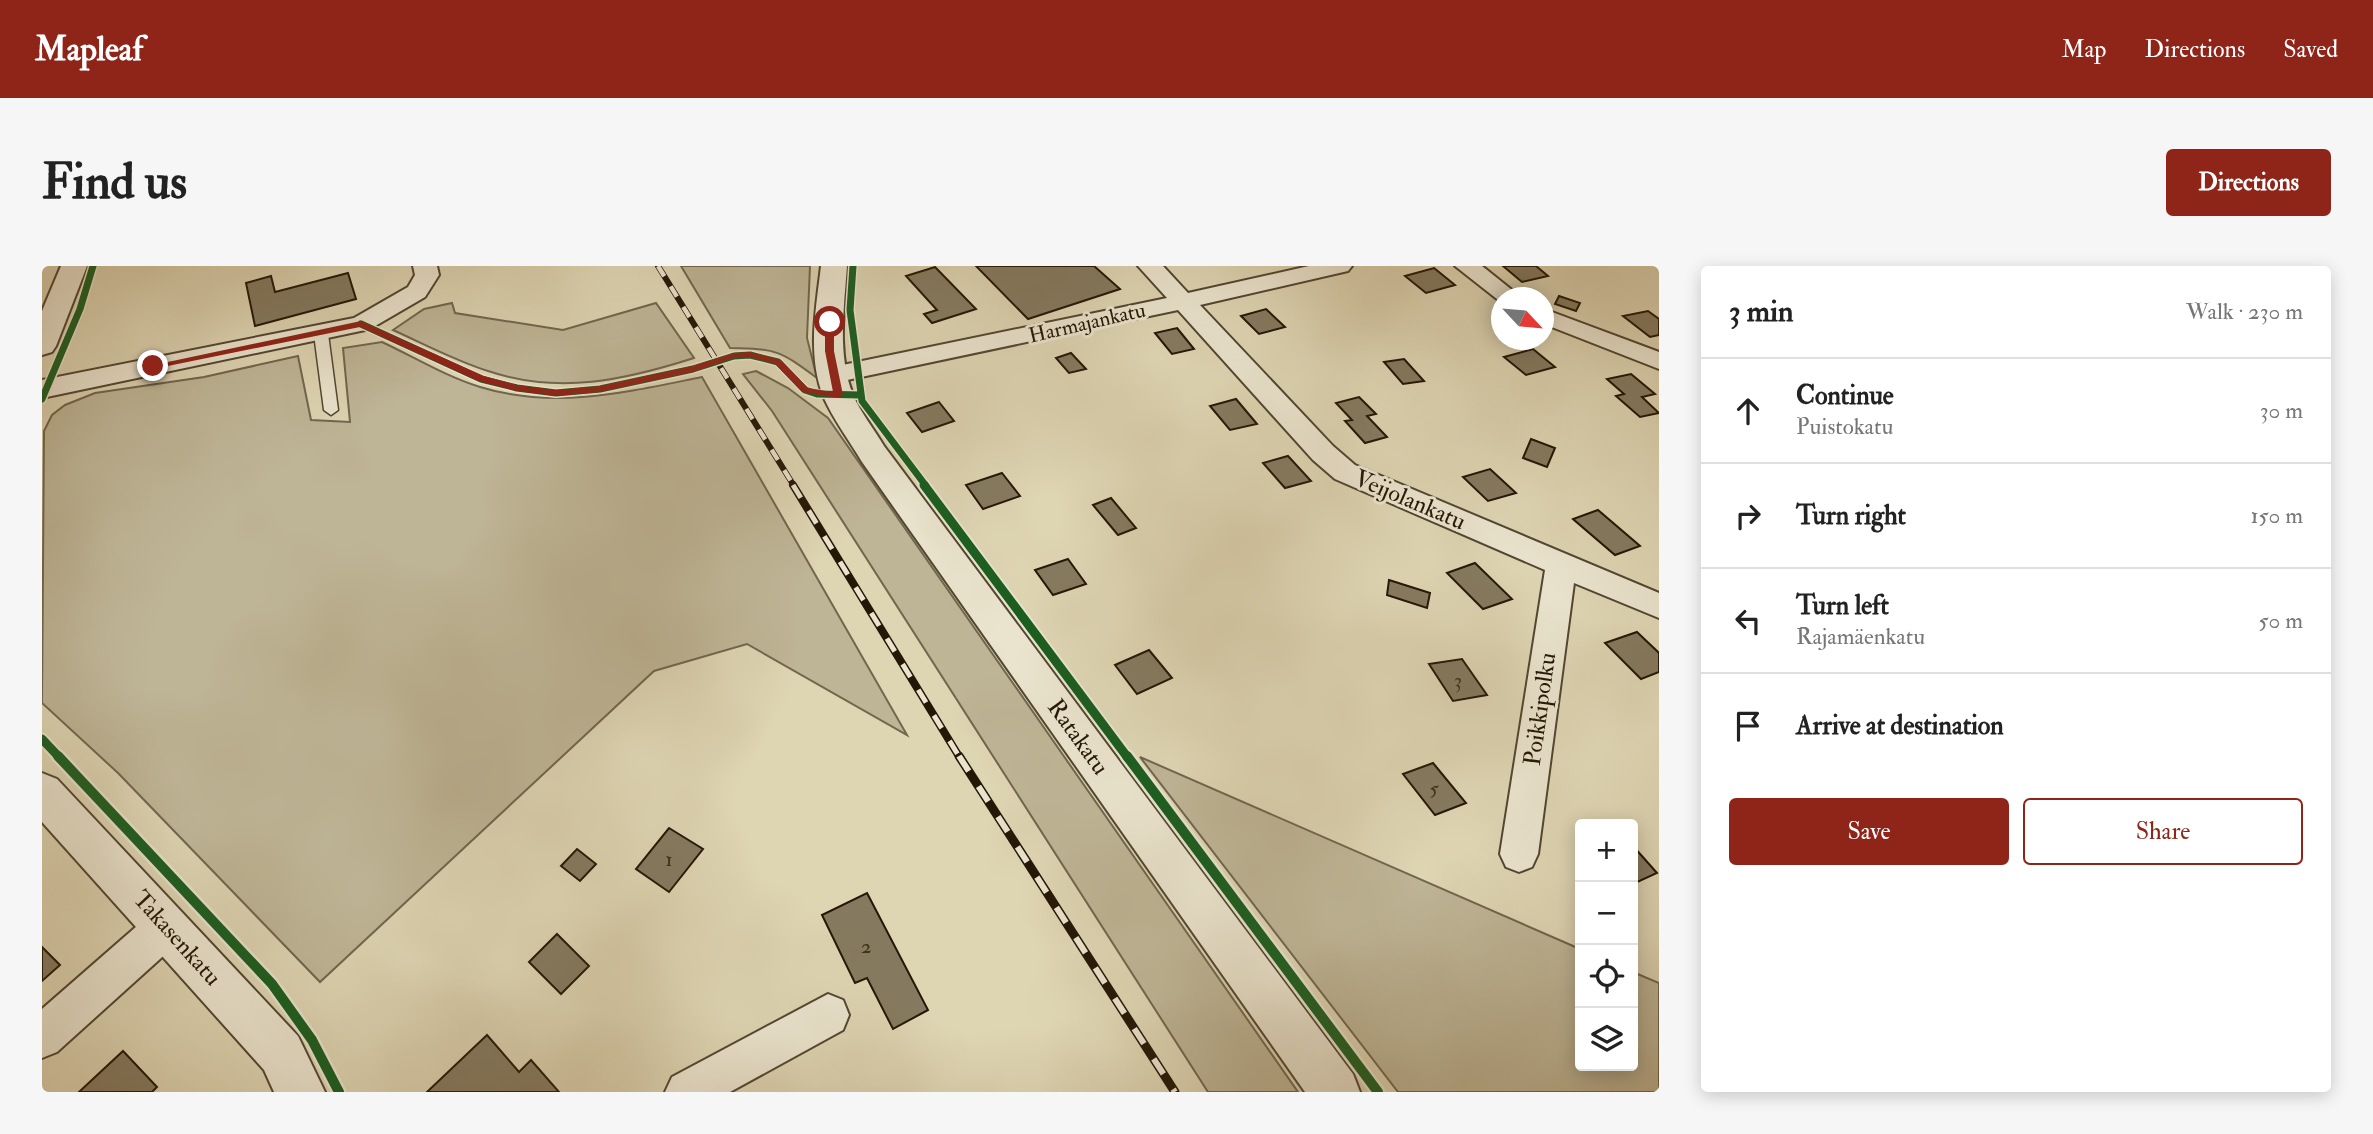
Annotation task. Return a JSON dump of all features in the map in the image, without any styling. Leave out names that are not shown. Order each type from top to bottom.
[{"type":"street","points":[[42,346],[74,266]]},
{"type":"street","points":[[42,389],[361,324],[417,292],[427,275],[425,266]]},
{"type":"street","name":"Ratakatu","points":[[834,266],[829,351],[838,395],[873,454],[1335,1092]]},
{"type":"street","name":"Veijolankatu","points":[[1150,266],[1345,472],[1659,606]]},
{"type":"street","name":"Harmajankatu","points":[[834,375],[991,344],[1340,266]]},
{"type":"street","points":[[1467,266],[1495,287]]},
{"type":"street","points":[[1554,320],[1659,361]]},
{"type":"street","name":"Poikkipolku","points":[[1519,854],[1561,565]]},
{"type":"street","name":"Takasenkatu","points":[[42,792],[281,1053],[299,1092]]},
{"type":"street","points":[[42,1037],[167,926]]},
{"type":"street","points":[[687,1092],[828,1015]]},
{"type":"lane","points":[[321,334],[331,410]]},
{"type":"shaded area","points":[[681,266],[810,266],[807,338],[817,378],[777,353],[730,348]]},
{"type":"shaded area","points":[[452,303],[455,313],[563,330],[656,303],[694,358],[643,373],[592,382],[540,382],[476,367],[393,330],[424,309]]},
{"type":"shaded area","points":[[382,342],[468,383],[508,394],[563,398],[591,396],[702,377],[907,735],[747,644],[654,671],[320,982],[118,773],[42,703],[44,431],[52,415],[65,405],[95,393],[204,377],[298,356],[311,420],[350,422],[343,348]]},
{"type":"shaded area","points":[[756,371],[788,388],[828,418],[1298,1092],[1208,1092],[772,411],[743,374]]},
{"type":"shaded area","points":[[1140,757],[1575,947],[1575,1071],[1638,1071],[1638,974],[1659,983],[1659,1092],[1398,1092]]},
{"type":"building","points":[[976,266],[1094,266],[1120,289],[1028,319]]},
{"type":"building","points":[[1503,266],[1536,266],[1548,276],[1522,282]]},
{"type":"building","points":[[935,267],[976,309],[932,323],[924,314],[937,310],[906,276]]},
{"type":"building","points":[[1434,268],[1455,285],[1426,293],[1405,276]]},
{"type":"building","points":[[348,273],[356,299],[255,326],[246,283],[271,276],[275,292]]},
{"type":"building","points":[[1559,296],[1580,303],[1576,311],[1555,304]]},
{"type":"building","points":[[1266,309],[1285,327],[1259,334],[1241,316]]},
{"type":"building","points":[[1648,311],[1659,319],[1659,335],[1650,337],[1623,316]]},
{"type":"building","points":[[1177,328],[1194,349],[1172,354],[1155,333]]},
{"type":"building","points":[[1534,350],[1555,367],[1526,375],[1504,357]]},
{"type":"building","points":[[1071,353],[1086,369],[1069,373],[1056,358]]},
{"type":"building","points":[[1404,359],[1424,381],[1403,384],[1384,362]]},
{"type":"building","points":[[1631,374],[1655,394],[1642,397],[1659,413],[1640,417],[1616,396],[1624,394],[1607,379]]},
{"type":"building","points":[[1359,397],[1376,414],[1367,416],[1387,437],[1365,443],[1345,421],[1352,420],[1336,403]]},
{"type":"building","points":[[1236,399],[1257,424],[1230,430],[1210,406]]},
{"type":"building","points":[[939,402],[954,421],[922,432],[907,413]]},
{"type":"building","points":[[1531,439],[1555,448],[1547,467],[1523,458]]},
{"type":"building","points":[[1288,456],[1311,481],[1285,488],[1263,463]]},
{"type":"building","points":[[1490,469],[1516,493],[1488,501],[1463,477]]},
{"type":"building","points":[[1002,473],[1020,496],[983,509],[966,485]]},
{"type":"building","points":[[1111,498],[1136,528],[1118,535],[1093,505]]},
{"type":"building","points":[[1598,510],[1640,546],[1615,555],[1573,519]]},
{"type":"building","points":[[1068,559],[1086,584],[1053,595],[1035,570]]},
{"type":"building","points":[[1475,563],[1512,599],[1483,609],[1447,573]]},
{"type":"building","points":[[1389,580],[1430,593],[1427,608],[1387,595]]},
{"type":"building","points":[[1637,632],[1659,653],[1659,672],[1641,679],[1605,643]]},
{"type":"building","points":[[1149,650],[1172,678],[1137,694],[1115,665]]},
{"type":"building","points":[[1462,659],[1487,695],[1453,701],[1429,664]]},
{"type":"building","points":[[1433,763],[1466,803],[1435,815],[1403,774]]},
{"type":"building","points":[[669,828],[703,849],[669,892],[636,869]]},
{"type":"building","points":[[577,849],[596,864],[580,881],[561,866]]},
{"type":"building","points":[[1638,852],[1657,873],[1638,882]]},
{"type":"building","points":[[867,893],[928,1010],[893,1029],[867,978],[855,983],[822,915]]},
{"type":"building","points":[[557,934],[589,966],[561,994],[529,962]]},
{"type":"building","points":[[42,947],[60,965],[42,981]]},
{"type":"building","points":[[487,1035],[519,1072],[531,1060],[559,1092],[427,1092]]},
{"type":"building","points":[[123,1051],[157,1087],[152,1092],[79,1092]]},
{"type":"railway","points":[[658,266],[794,486]]},
{"type":"railway","points":[[793,485],[960,758]]},
{"type":"railway","points":[[959,756],[1175,1092]]},
{"type":"cycle path","points":[[42,399],[80,309],[93,266]]},
{"type":"cycle path","points":[[853,266],[850,310],[862,401],[1378,1092]]},
{"type":"cycle path","points":[[361,324],[481,379],[517,388],[556,393],[600,389],[693,369],[734,356],[750,355],[778,362],[805,390],[817,394],[860,395]]},
{"type":"cycle path","points":[[42,739],[272,984],[312,1040],[339,1092]]},
{"type":"route","points":[[153,366],[361,324],[481,379],[517,388],[556,393],[600,389],[693,369],[734,356],[750,355],[778,362],[805,390],[817,394],[838,395],[829,351],[830,322]]}]
